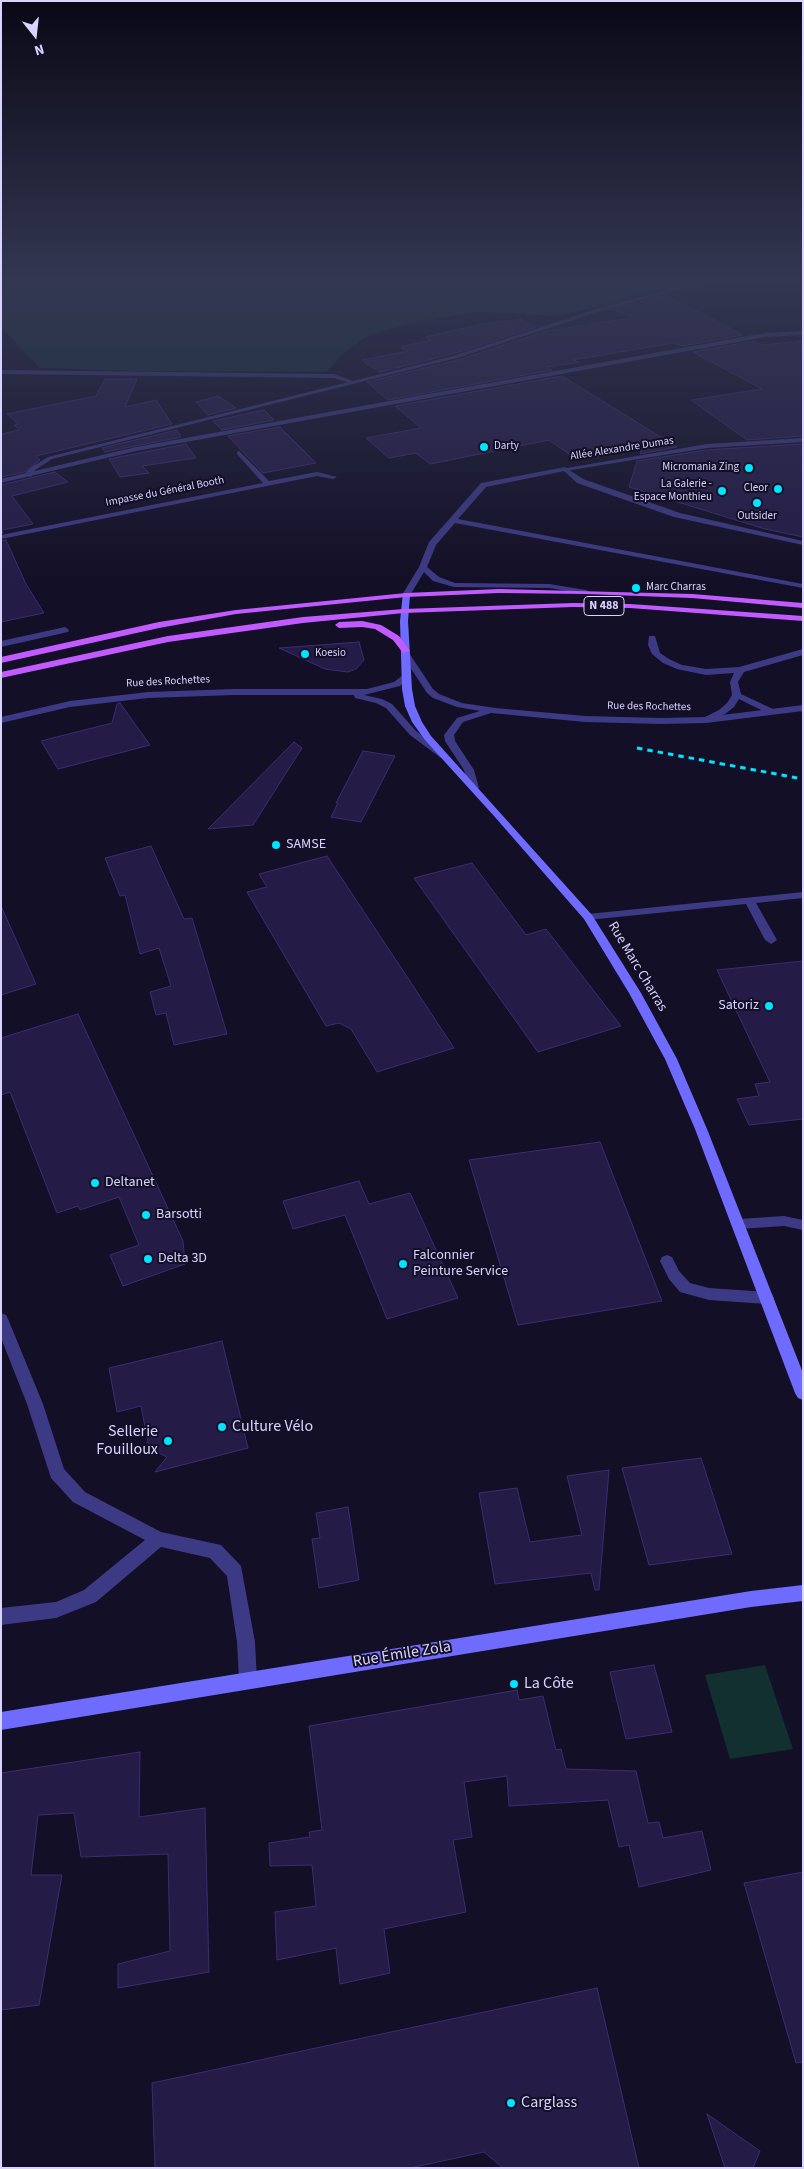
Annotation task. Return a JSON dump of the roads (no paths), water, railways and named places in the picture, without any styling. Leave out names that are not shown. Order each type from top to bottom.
[{"type":"main road","name":"N 488","points":[[1,660],[159,625],[236,612],[350,599],[406,595],[499,591],[586,592],[692,596],[803,606]]},
{"type":"main road","points":[[404,611],[411,606],[423,603],[544,597],[586,592]]},
{"type":"main road","points":[[168,639],[195,629],[219,624],[312,611],[387,604],[398,601],[406,595]]},
{"type":"main road","name":"Rue Marc Charras","points":[[406,595],[404,611],[406,675],[410,706],[417,722],[428,738],[588,917],[635,993],[671,1059],[739,1224],[802,1390]]},
{"type":"main road","name":"N 488","points":[[1,675],[168,639],[304,620],[404,611],[538,606],[621,606],[803,619]]},
{"type":"main road","points":[[168,639],[212,638],[371,624],[387,631],[396,638],[406,653]]},
{"type":"main road","name":"Rue Émile Zola","points":[[1,1721],[751,1599],[803,1593]]},
{"type":"street","points":[[28,475],[32,469],[50,458],[348,383]]},
{"type":"street","points":[[1,481],[136,449],[501,383]]},
{"type":"street","name":"Allée Alexandre Dumas","points":[[406,595],[423,567],[432,544],[484,485],[564,469],[707,446],[803,440]]},
{"type":"street","points":[[239,453],[267,484]]},
{"type":"street","points":[[564,469],[580,481],[677,515],[803,543]]},
{"type":"street","name":"Impasse du Général Booth","points":[[1,537],[316,474],[333,477]]},
{"type":"street","points":[[452,520],[803,586]]},
{"type":"street","points":[[423,567],[436,579],[454,585],[549,586],[586,592]]},
{"type":"street","points":[[1,644],[65,630]]},
{"type":"street","points":[[652,638],[652,646],[656,654],[666,661],[680,667],[706,672],[740,670],[803,652]]},
{"type":"street","name":"Rue des Rochettes","points":[[406,653],[430,691],[436,696],[460,705],[495,711],[585,719],[661,721],[706,720],[803,708]]},
{"type":"street","points":[[706,720],[731,705],[737,695],[734,682],[740,670]]},
{"type":"street","name":"Rue des Rochettes","points":[[1,720],[70,704],[148,695],[234,692],[339,693],[380,690],[397,684],[406,675]]},
{"type":"street","name":"Rue des Rochettes","points":[[339,693],[383,703],[413,733],[444,756]]},
{"type":"street","points":[[737,695],[772,712]]},
{"type":"street","name":"Rue des Rochettes","points":[[474,788],[469,770],[450,741],[449,735],[455,724],[460,720],[495,711]]},
{"type":"street","points":[[588,917],[803,895]]},
{"type":"street","points":[[749,900],[771,940]]},
{"type":"street","points":[[739,1224],[784,1221],[803,1226]]},
{"type":"street","points":[[667,1261],[674,1276],[685,1288],[709,1294],[767,1298]]},
{"type":"street","points":[[1,1319],[35,1404],[57,1473],[79,1497],[159,1539],[215,1551],[235,1572],[246,1642],[248,1680]]},
{"type":"street","points":[[1,1617],[56,1610],[90,1596],[159,1539]]},
{"type":"railway","points":[[637,748],[803,779]]},
{"type":"place","name":"Darty","points":[[484,447]]},
{"type":"place","name":"Micromania Zing","points":[[749,468]]},
{"type":"place","name":"Cleor","points":[[778,489]]},
{"type":"place","name":"La Galerie - Espace Monthieu","points":[[722,491]]},
{"type":"place","name":"Outsider","points":[[757,503]]},
{"type":"place","name":"Marc Charras","points":[[636,588]]},
{"type":"place","name":"Koesio","points":[[305,654]]},
{"type":"place","name":"SAMSE","points":[[276,845]]},
{"type":"place","name":"Satoriz","points":[[769,1006]]},
{"type":"place","name":"Deltanet","points":[[95,1183]]},
{"type":"place","name":"Barsotti","points":[[146,1215]]},
{"type":"place","name":"Delta 3D","points":[[148,1259]]},
{"type":"place","name":"Falconnier Peinture Service","points":[[403,1264]]},
{"type":"place","name":"Culture Vélo","points":[[222,1427]]},
{"type":"place","name":"Sellerie Fouilloux","points":[[168,1441]]},
{"type":"place","name":"La Côte","points":[[514,1684]]},
{"type":"place","name":"Carglass","points":[[511,2103]]}]
